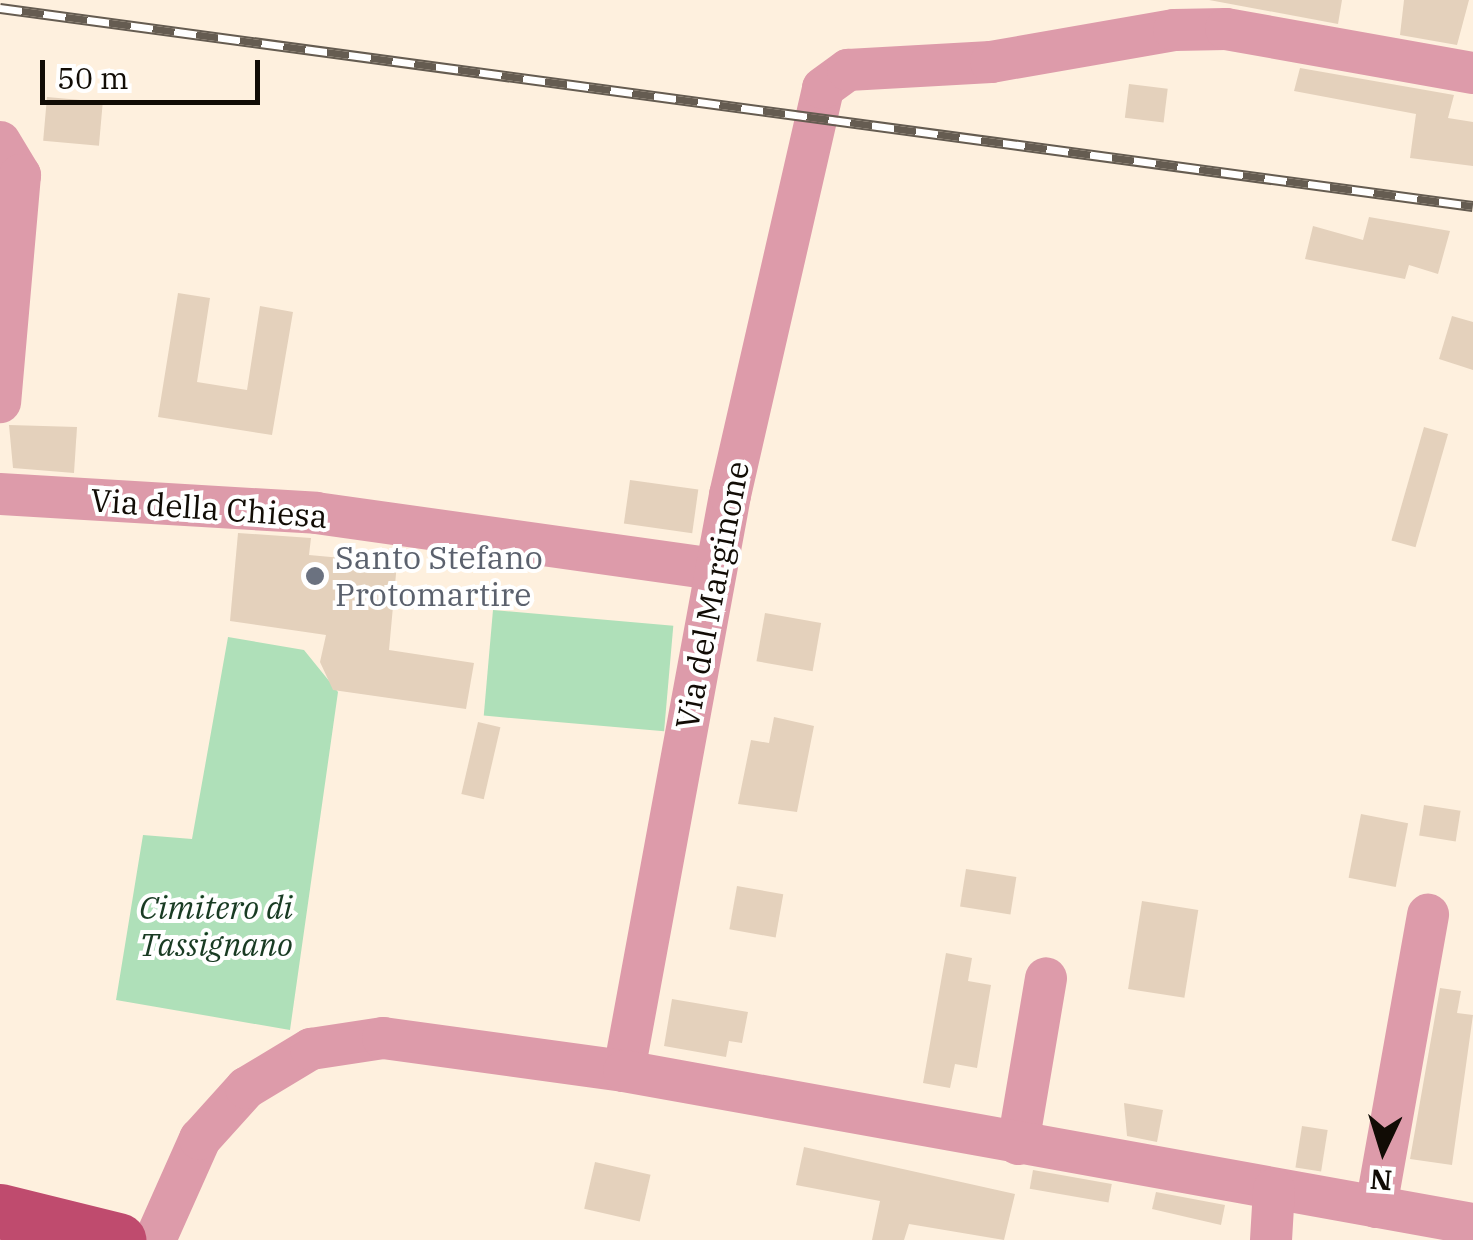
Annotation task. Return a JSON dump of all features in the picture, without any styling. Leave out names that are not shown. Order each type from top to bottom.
[{"type":"main road","points":[[0,1212],[118,1240]]},
{"type":"street","name":"Via del Marginone","points":[[624,1071],[715,569],[810,121],[823,88],[848,70],[991,62],[1174,30],[1275,33],[1473,73]]},
{"type":"street","points":[[0,142],[20,175],[0,402]]},
{"type":"street","name":"Via della Chiesa","points":[[0,494],[316,513],[715,569]]},
{"type":"street","points":[[1376,1207],[1428,915]]},
{"type":"street","points":[[1018,1144],[1046,978]]},
{"type":"street","points":[[155,1240],[185,1167],[218,1117],[278,1064],[312,1049],[383,1038],[624,1071],[1473,1224]]},
{"type":"street","points":[[1271,1240],[1274,1189]]},
{"type":"green space","points":[[493,610],[673,626],[664,731],[484,716]]},
{"type":"green space","name":"Cimitero di Tassignano","points":[[228,637],[304,650],[338,692],[290,1030],[116,1000],[143,835],[192,839]]},
{"type":"building","points":[[1209,0],[1342,0],[1338,24]]},
{"type":"building","points":[[1404,0],[1469,0],[1457,45],[1400,35]]},
{"type":"building","points":[[1300,68],[1454,95],[1448,118],[1473,122],[1473,166],[1410,158],[1416,114],[1294,91]]},
{"type":"building","points":[[1129,84],[1168,89],[1164,122],[1125,118]]},
{"type":"building","points":[[47,97],[103,102],[99,146],[43,141]]},
{"type":"building","points":[[1369,217],[1450,231],[1438,274],[1409,265],[1405,279],[1305,259],[1313,226],[1363,240]]},
{"type":"building","points":[[178,293],[210,298],[197,382],[247,390],[260,306],[293,312],[272,435],[158,417]]},
{"type":"building","points":[[1452,316],[1473,322],[1473,370],[1439,359]]},
{"type":"building","points":[[9,425],[77,427],[74,473],[13,468]]},
{"type":"building","points":[[1424,427],[1448,434],[1416,547],[1391,540]]},
{"type":"building","points":[[630,480],[698,490],[692,533],[624,524]]},
{"type":"building","points":[[238,533],[311,538],[309,555],[397,563],[389,650],[474,663],[466,709],[333,690],[320,662],[326,635],[230,621]]},
{"type":"building","points":[[765,613],[821,623],[813,671],[756,661]]},
{"type":"building","points":[[774,717],[814,726],[797,812],[738,804],[751,740],[769,743]]},
{"type":"building","points":[[478,722],[500,727],[484,799],[461,794]]},
{"type":"building","points":[[1424,805],[1461,811],[1456,841],[1419,836]]},
{"type":"building","points":[[1361,814],[1408,823],[1396,887],[1349,878]]},
{"type":"building","points":[[966,869],[1016,877],[1010,915],[960,907]]},
{"type":"building","points":[[737,886],[783,894],[776,937],[729,929]]},
{"type":"building","points":[[1142,901],[1198,910],[1184,998],[1128,989]]},
{"type":"building","points":[[946,953],[972,958],[968,981],[991,985],[977,1068],[955,1064],[950,1088],[923,1083]]},
{"type":"building","points":[[1440,988],[1461,991],[1457,1013],[1473,1015],[1452,1165],[1410,1159]]},
{"type":"building","points":[[672,999],[748,1012],[742,1043],[729,1041],[726,1057],[664,1046]]},
{"type":"building","points":[[1124,1103],[1163,1110],[1157,1142],[1127,1136]]},
{"type":"building","points":[[1302,1126],[1328,1130],[1321,1172],[1295,1167]]},
{"type":"building","points":[[804,1147],[1015,1194],[1004,1240],[909,1224],[904,1240],[872,1240],[880,1201],[796,1185]]},
{"type":"building","points":[[595,1162],[651,1175],[640,1222],[584,1209]]},
{"type":"building","points":[[1033,1170],[1112,1184],[1108,1203],[1030,1189]]},
{"type":"building","points":[[1156,1192],[1225,1205],[1221,1225],[1152,1209]]},
{"type":"railway","points":[[0,8],[1473,206]]},
{"type":"place","name":"Santo Stefano Protomartire","points":[[315,576]]}]
